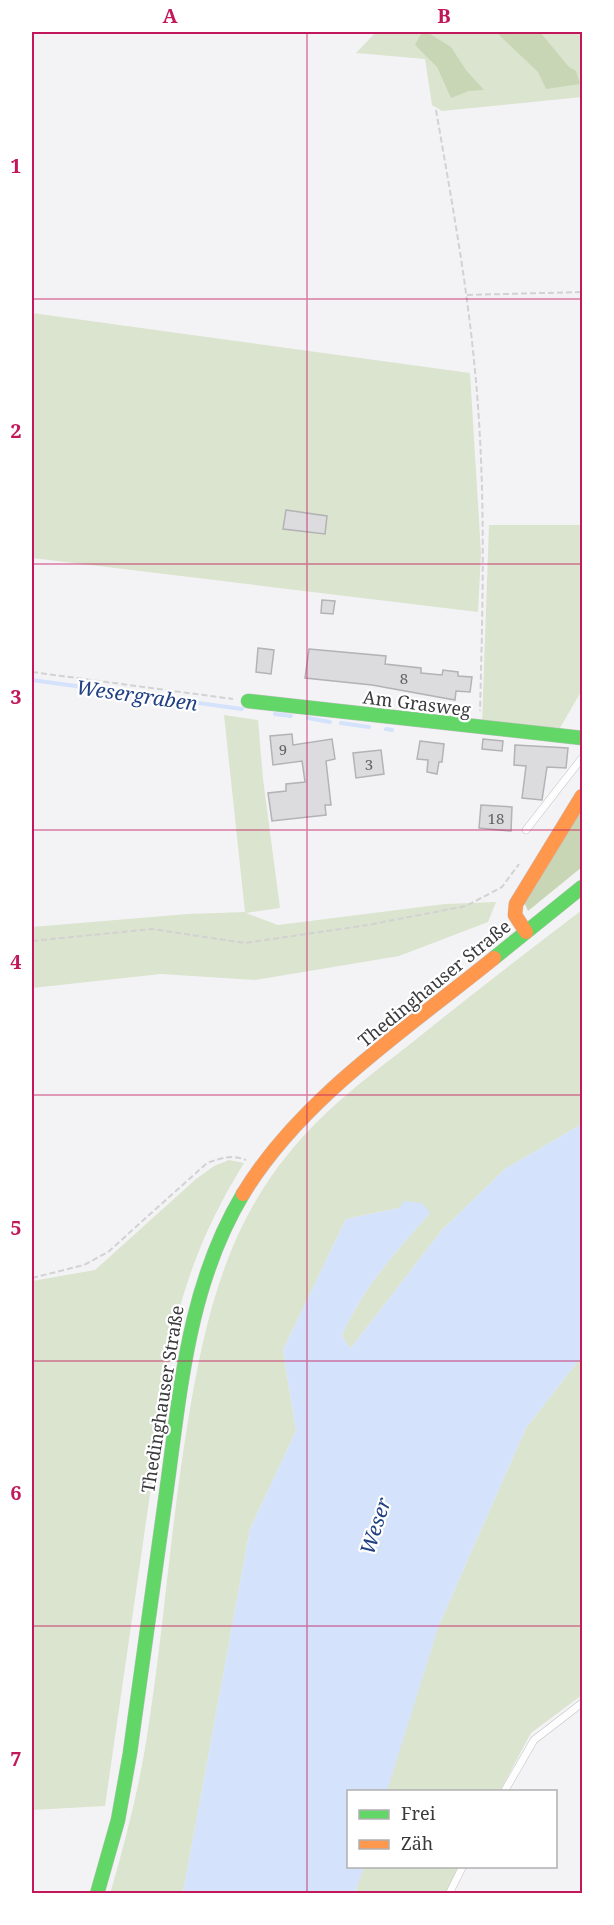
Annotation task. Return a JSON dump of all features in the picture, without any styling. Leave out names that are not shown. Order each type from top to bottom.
[{"type":"main road","name":"Am Grasweg","points":[[248,701],[479,729],[582,738]]},
{"type":"main road","points":[[526,933],[515,915],[516,904],[582,796]]},
{"type":"main road","name":"Thedinghauser Straße","points":[[97,1893],[118,1820],[129,1762],[180,1380],[194,1308],[203,1276],[226,1221],[258,1169],[289,1131],[317,1102],[582,888]]},
{"type":"lane","points":[[526,830],[582,758]]},
{"type":"lane","points":[[505,1790],[534,1740],[582,1702]]},
{"type":"lane","points":[[449,1893],[463,1868]]},
{"type":"path","points":[[436,111],[468,295],[476,374],[484,559],[479,729]]},
{"type":"path","points":[[468,295],[582,292]]},
{"type":"path","points":[[32,672],[248,701]]},
{"type":"path","points":[[32,941],[152,928],[245,943],[368,925],[466,906],[502,887],[522,861]]},
{"type":"path","points":[[32,1278],[84,1265],[108,1252],[207,1163],[236,1156],[258,1169]]},
{"type":"green space","points":[[376,32],[582,32],[582,97],[442,111],[432,105],[425,59],[356,53]]},
{"type":"green space","points":[[422,32],[427,32],[451,47],[466,70],[484,90],[469,91],[451,98],[437,67],[415,45]]},
{"type":"green space","points":[[496,32],[540,32],[569,67],[576,71],[580,84],[546,89],[538,72]]},
{"type":"green space","points":[[32,313],[470,373],[481,553],[478,612],[32,558]]},
{"type":"green space","points":[[489,525],[582,525],[582,690],[560,728],[482,723]]},
{"type":"green space","points":[[224,715],[258,720],[263,779],[280,908],[246,913],[278,925],[445,904],[496,902],[488,922],[399,956],[255,980],[161,974],[32,988],[32,927],[188,914],[245,912]]},
{"type":"green space","points":[[582,809],[582,867],[528,911],[524,902]]},
{"type":"green space","points":[[582,910],[582,1124],[505,1169],[442,1230],[350,1349],[342,1335],[360,1301],[393,1256],[430,1213],[399,1208],[346,1219],[283,1350],[296,1431],[250,1529],[183,1893],[110,1894],[144,1756],[177,1495],[195,1380],[211,1310],[234,1244],[267,1182],[302,1138],[331,1109],[377,1070]]},
{"type":"green space","points":[[229,1160],[244,1163],[201,1246],[185,1289],[173,1335],[105,1806],[32,1810],[32,1281],[95,1270],[196,1179],[214,1166]]},
{"type":"green space","points":[[582,1356],[582,1695],[531,1733],[501,1790],[387,1790],[439,1625],[526,1428]]},
{"type":"green space","points":[[363,1868],[459,1868],[446,1893],[355,1894]]},
{"type":"water","name":"Weser","points":[[582,1124],[582,1356],[526,1428],[439,1625],[387,1790],[347,1790],[347,1868],[364,1868],[355,1893],[183,1893],[250,1529],[296,1431],[283,1350],[346,1219],[399,1208],[404,1201],[422,1203],[430,1213],[370,1286],[350,1318],[342,1335],[350,1349],[442,1230],[505,1169]]},
{"type":"building","points":[[286,510],[327,516],[325,534],[283,529]]},
{"type":"building","points":[[322,600],[335,601],[333,614],[321,613]]},
{"type":"building","points":[[258,648],[274,650],[271,674],[256,672]]},
{"type":"building","points":[[309,649],[386,656],[385,664],[421,668],[421,673],[442,675],[443,670],[458,672],[458,676],[472,677],[470,692],[456,691],[455,700],[372,685],[305,678]]},
{"type":"building","points":[[292,734],[293,745],[332,739],[335,759],[326,761],[331,805],[325,805],[326,815],[272,821],[268,793],[286,791],[286,784],[305,782],[302,761],[273,765],[270,736]]},
{"type":"building","points":[[483,739],[503,741],[502,751],[482,749]]},
{"type":"building","points":[[420,741],[444,744],[442,762],[439,762],[437,774],[427,772],[428,760],[417,759]]},
{"type":"building","points":[[515,745],[568,748],[566,768],[547,767],[542,800],[522,798],[526,766],[514,765]]},
{"type":"building","points":[[381,750],[384,774],[356,778],[353,753]]},
{"type":"building","points":[[481,805],[512,807],[511,831],[479,828]]},
{"type":"waterway","name":"Wesergraben","points":[[32,680],[242,709]]},
{"type":"waterway","name":"Wesergraben","points":[[275,714],[291,716]]},
{"type":"waterway","name":"Wesergraben","points":[[308,718],[330,722]]},
{"type":"waterway","name":"Wesergraben","points":[[341,723],[369,727]]},
{"type":"waterway","name":"Wesergraben","points":[[386,729],[392,730]]},
{"type":"traffic: fast","points":[[248,701],[582,738]]},
{"type":"traffic: fast","points":[[494,958],[582,887]]},
{"type":"traffic: fast","points":[[97,1894],[118,1820],[130,1753],[177,1411],[190,1336],[210,1263],[243,1194]]},
{"type":"traffic: slow","points":[[526,932],[515,915],[516,904],[582,796]]},
{"type":"traffic: slow","points":[[243,1194],[267,1159],[325,1096],[392,1038],[494,958]]}]
